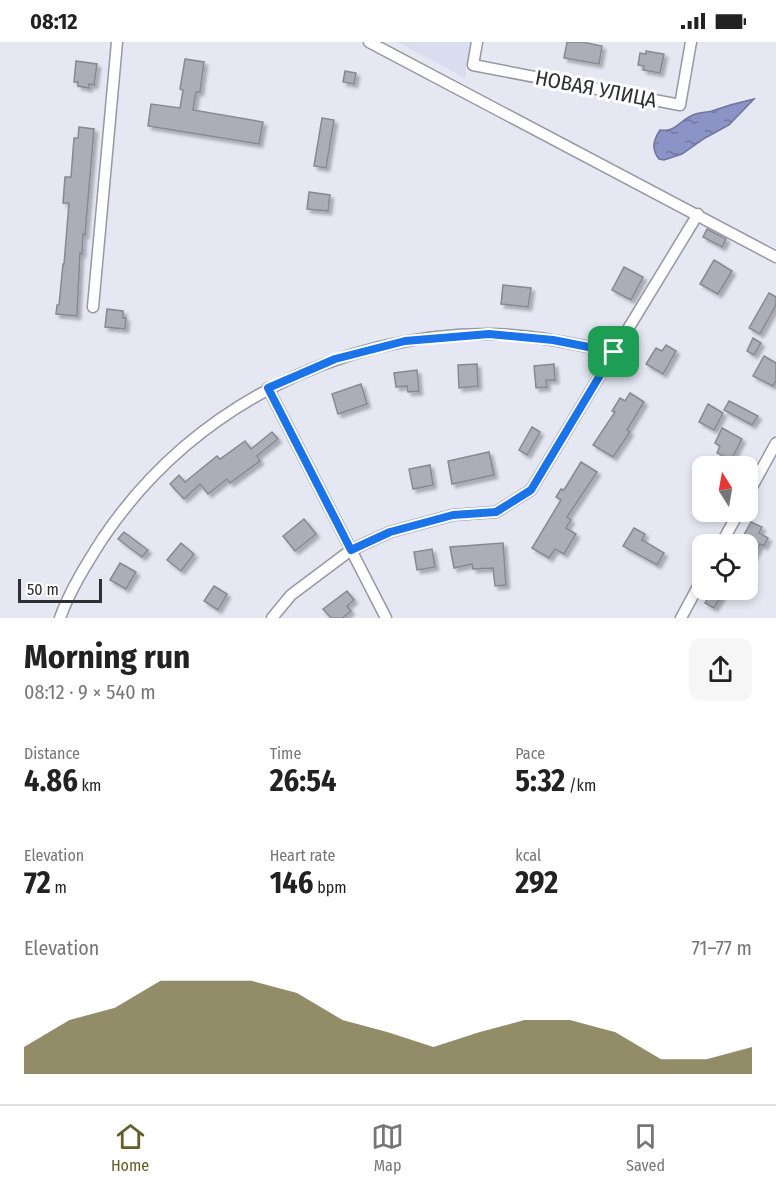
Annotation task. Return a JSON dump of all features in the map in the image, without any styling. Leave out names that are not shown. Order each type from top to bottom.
[{"type":"street","points":[[93,307],[117,42]]},
{"type":"street","points":[[369,42],[776,257]]},
{"type":"street","name":"НОВАЯ УЛИЦА","points":[[477,42],[473,65],[680,105],[691,42]]},
{"type":"street","points":[[272,618],[291,595],[351,550],[390,532],[432,520],[453,515],[496,512],[531,490],[698,214]]},
{"type":"street","points":[[60,618],[87,563],[120,513],[162,465],[210,425],[268,388],[335,359],[405,341],[489,334],[553,340],[614,352]]},
{"type":"street","points":[[268,388],[386,618]]},
{"type":"street","points":[[758,476],[776,443]]},
{"type":"street","points":[[681,618],[692,598]]},
{"type":"shaded area","points":[[397,42],[470,42],[465,78]]},
{"type":"water","points":[[754,99],[729,125],[682,154],[664,160],[659,159],[656,155],[654,145],[660,130],[672,129],[695,114]]},
{"type":"building","points":[[567,42],[602,46],[599,64],[564,58]]},
{"type":"building","points":[[646,51],[664,54],[660,73],[643,70],[644,66],[638,65],[640,53],[646,54]]},
{"type":"building","points":[[185,59],[204,62],[200,92],[196,92],[193,110],[263,122],[259,144],[148,126],[151,104],[180,108],[183,90],[180,89]]},
{"type":"building","points":[[76,61],[97,64],[94,85],[89,84],[89,88],[78,86],[78,82],[74,82]]},
{"type":"building","points":[[345,71],[356,73],[354,84],[343,82]]},
{"type":"building","points":[[322,118],[334,120],[326,168],[314,166]]},
{"type":"building","points":[[79,127],[94,129],[85,235],[83,234],[82,254],[80,253],[77,316],[56,314],[64,264],[69,203],[63,203],[65,177],[71,177],[74,138],[78,138]]},
{"type":"building","points":[[309,192],[330,195],[328,211],[307,209]]},
{"type":"building","points":[[707,229],[726,239],[722,247],[703,237]]},
{"type":"building","points":[[714,260],[732,271],[718,294],[700,284]]},
{"type":"building","points":[[624,267],[643,277],[631,300],[612,290]]},
{"type":"building","points":[[503,285],[531,288],[528,307],[501,304]]},
{"type":"building","points":[[769,293],[776,297],[776,305],[760,334],[749,328]]},
{"type":"building","points":[[107,309],[123,311],[123,318],[126,318],[125,329],[105,327]]},
{"type":"building","points":[[753,338],[761,343],[754,355],[747,351]]},
{"type":"building","points":[[666,345],[676,351],[663,374],[646,364],[656,348],[662,351]]},
{"type":"building","points":[[764,356],[776,363],[776,381],[773,386],[753,376]]},
{"type":"building","points":[[477,364],[478,386],[459,388],[458,365]]},
{"type":"building","points":[[554,364],[555,380],[546,380],[547,387],[536,388],[534,366]]},
{"type":"building","points":[[417,370],[419,391],[408,392],[407,386],[396,387],[394,373]]},
{"type":"building","points":[[361,384],[367,404],[338,414],[332,394]]},
{"type":"building","points":[[630,393],[644,402],[627,430],[630,432],[613,457],[593,445],[615,412],[612,411],[620,398],[625,401]]},
{"type":"building","points":[[729,401],[758,416],[752,425],[724,410]]},
{"type":"building","points":[[708,404],[723,413],[714,430],[699,422]]},
{"type":"building","points":[[532,427],[540,432],[527,455],[519,450]]},
{"type":"building","points":[[722,428],[742,439],[733,456],[723,456],[717,453],[720,446],[715,443]]},
{"type":"building","points":[[272,432],[278,439],[257,456],[260,461],[230,483],[227,479],[208,494],[200,484],[184,499],[170,484],[179,475],[185,482],[217,456],[220,459],[245,441],[251,449]]},
{"type":"building","points":[[489,452],[494,475],[452,484],[448,461]]},
{"type":"building","points":[[581,462],[597,472],[567,517],[571,520],[566,528],[576,534],[564,554],[555,549],[549,558],[532,548],[561,500],[556,497],[561,489],[564,490]]},
{"type":"building","points":[[430,465],[433,485],[413,489],[409,469]]},
{"type":"building","points":[[304,519],[316,534],[295,551],[283,536]]},
{"type":"building","points":[[751,522],[762,527],[759,533],[768,538],[764,546],[760,544],[758,548],[758,534],[744,534]]},
{"type":"building","points":[[634,528],[645,534],[642,540],[664,553],[657,565],[623,546]]},
{"type":"building","points":[[124,532],[148,550],[142,557],[118,539]]},
{"type":"building","points":[[181,543],[194,554],[181,571],[167,560]]},
{"type":"building","points":[[503,543],[506,585],[495,586],[493,568],[473,569],[472,564],[454,568],[450,547]]},
{"type":"building","points":[[432,549],[435,567],[417,570],[414,552]]},
{"type":"building","points":[[120,563],[136,572],[126,589],[110,580]]},
{"type":"building","points":[[214,586],[227,594],[218,610],[204,601]]},
{"type":"building","points":[[347,591],[354,600],[347,606],[351,611],[342,618],[331,618],[323,609]]},
{"type":"building","points":[[707,600],[719,600],[714,608],[705,603]]},
{"type":"route","points":[[489,334],[553,340],[614,352],[531,490],[496,512],[453,515],[390,532],[351,550],[268,388],[335,359],[405,341],[489,334]]}]
